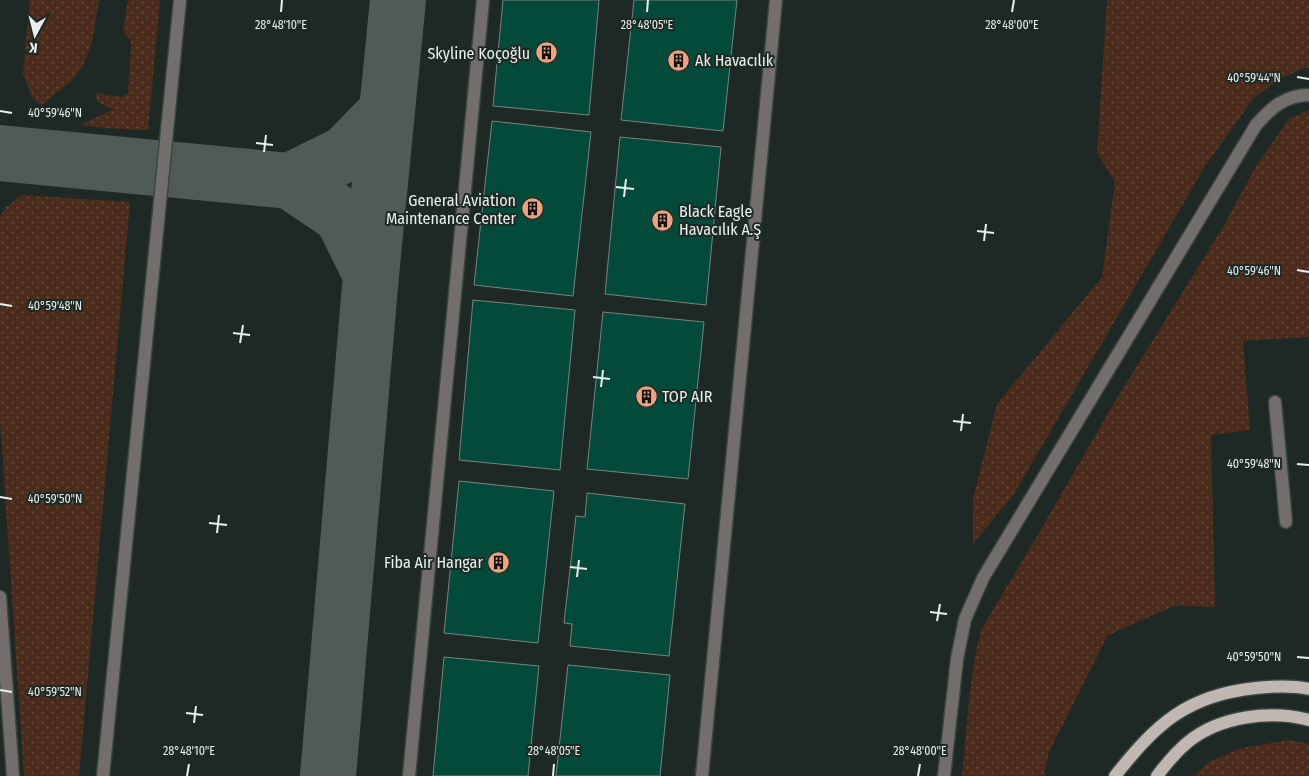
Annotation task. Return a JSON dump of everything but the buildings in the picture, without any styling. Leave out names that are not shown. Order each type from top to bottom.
[{"type":"main road","points":[[1115,776],[1154,730],[1184,708],[1236,690],[1295,686],[1309,689]]},
{"type":"main road","points":[[1156,776],[1188,742],[1206,729],[1228,721],[1261,716],[1292,715],[1309,720]]},
{"type":"street","points":[[103,776],[180,0]]},
{"type":"street","points":[[409,776],[483,0]]},
{"type":"street","points":[[702,776],[776,0]]},
{"type":"street","points":[[944,776],[957,659],[964,619],[982,578],[1256,125],[1269,110],[1286,100],[1295,95],[1309,95]]},
{"type":"street","points":[[1275,402],[1286,522]]},
{"type":"street","points":[[0,597],[12,776]]},
{"type":"shaded area","points":[[30,0],[99,0],[94,32],[84,63],[71,81],[41,106],[32,97],[23,74]]},
{"type":"shaded area","points":[[128,0],[160,0],[148,130],[80,125],[114,109],[97,101],[96,93],[122,97],[128,93],[131,42],[123,30]]},
{"type":"shaded area","points":[[1107,0],[1309,0],[1309,68],[1304,68],[1277,80],[1253,99],[1204,168],[1014,494],[973,544],[973,499],[997,404],[1102,277],[1115,182],[1097,153]]},
{"type":"shaded area","points":[[1309,110],[1309,337],[1243,341],[1250,430],[1211,435],[1215,607],[1174,606],[1108,635],[1049,752],[1044,776],[962,776],[971,684],[981,630],[1114,403],[1223,227],[1256,166],[1289,119]]},
{"type":"shaded area","points":[[22,195],[130,202],[79,776],[24,776],[0,418],[0,216],[6,207]]},
{"type":"shaded area","points":[[1290,740],[1309,744],[1309,776],[1195,776],[1208,762],[1242,748]]},
{"type":"taxiway","points":[[290,181],[345,154],[387,111],[398,0]]},
{"type":"taxiway","points":[[371,275],[387,111]]},
{"type":"taxiway","points":[[0,153],[290,181],[342,216],[371,275],[328,776]]},
{"type":"place","name":"Skyline Koçoğlu","points":[[546,53]]},
{"type":"place","name":"Ak Havacılık","points":[[679,60]]},
{"type":"place","name":"General Aviation Maintenance Center","points":[[532,209]]},
{"type":"place","name":"Black Eagle Havacılık A.Ş","points":[[663,220]]},
{"type":"place","name":"TOP AIR","points":[[646,396]]},
{"type":"place","name":"Fiba Air Hangar","points":[[499,562]]}]
